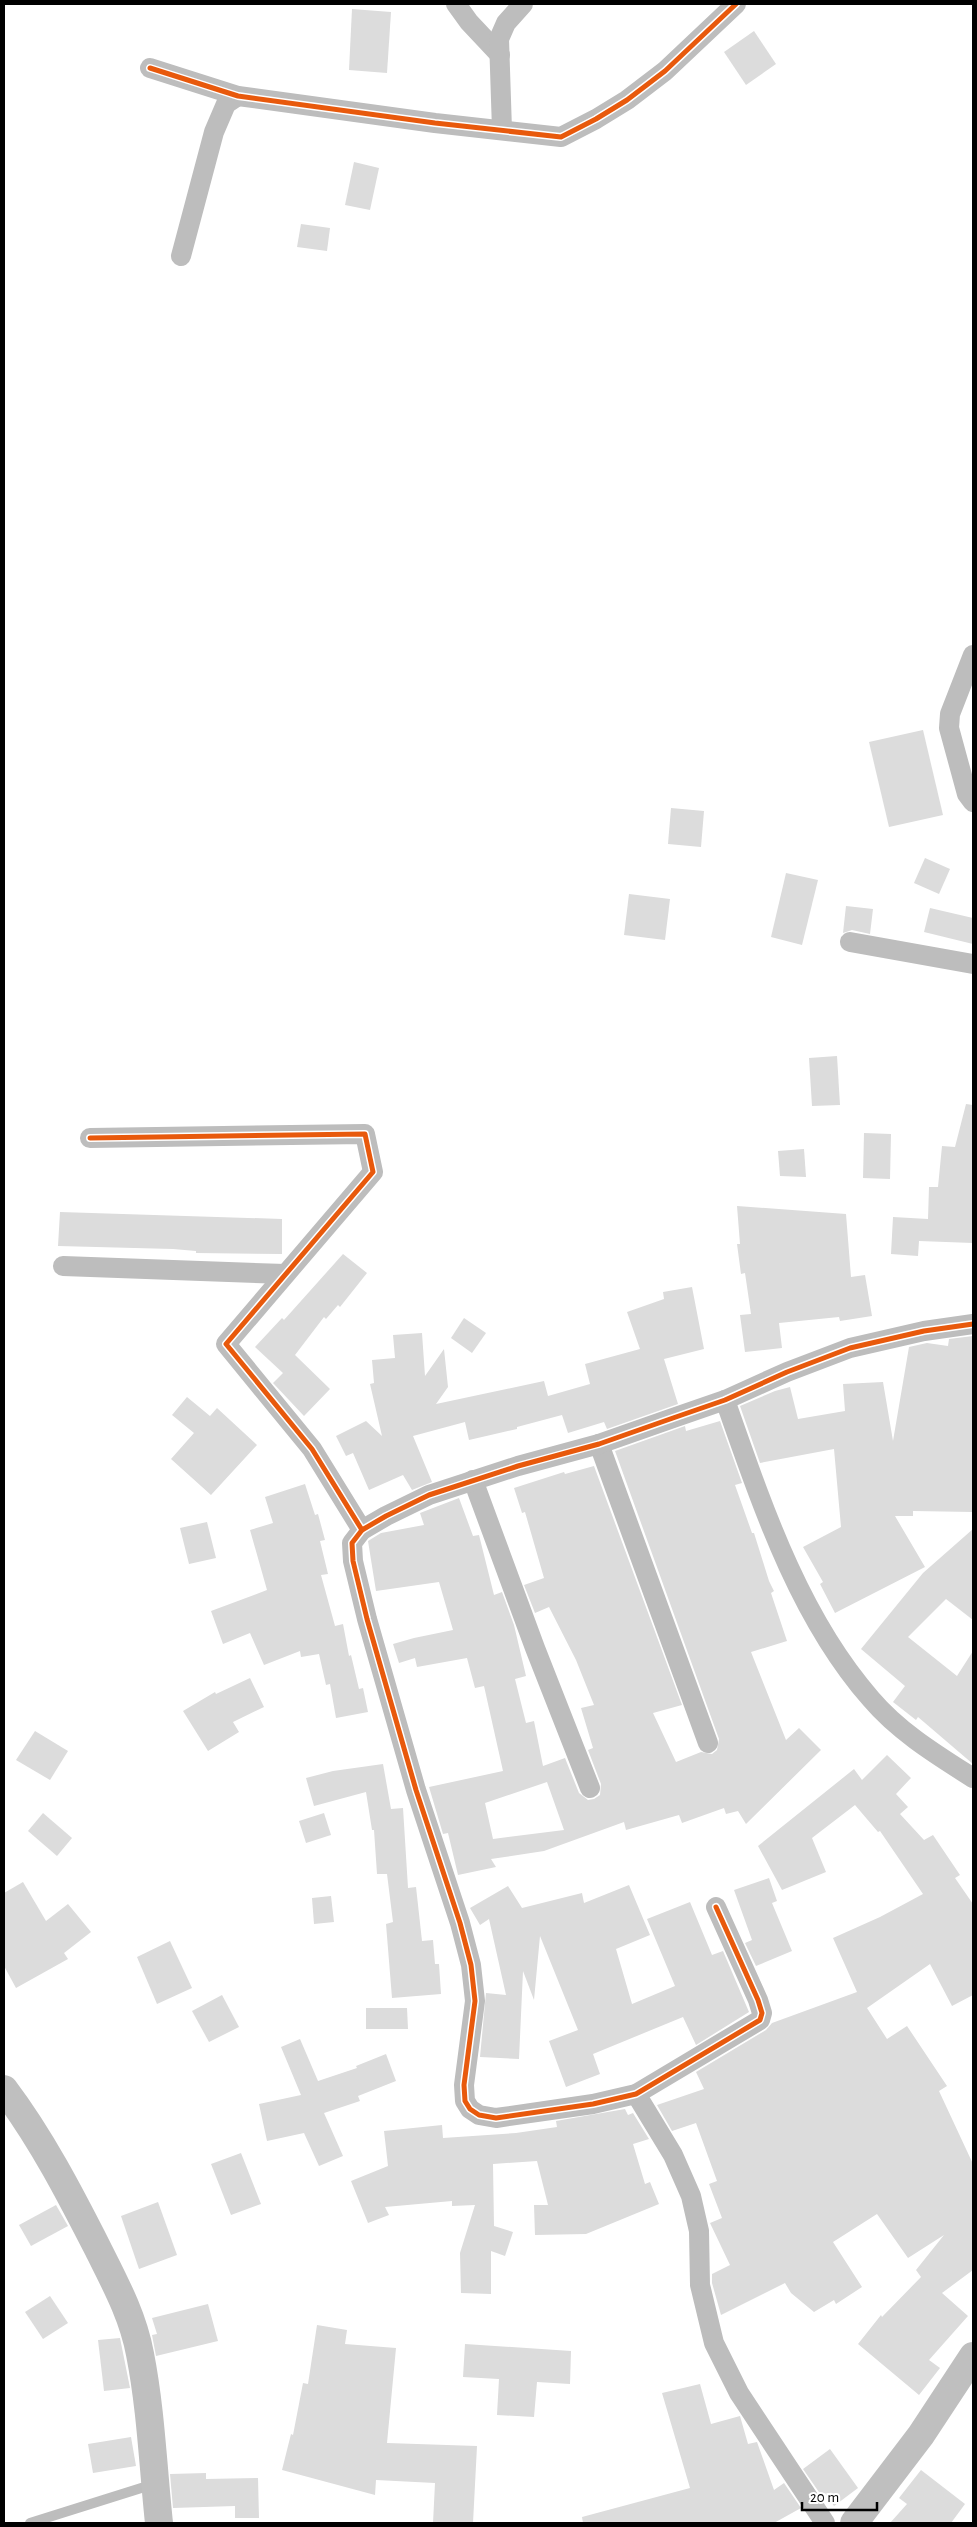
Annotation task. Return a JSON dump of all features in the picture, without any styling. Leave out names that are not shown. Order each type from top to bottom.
[{"type":"street","points":[[456,4],[469,22],[500,55]]},
{"type":"street","points":[[502,130],[499,39],[506,24],[523,4]]},
{"type":"street","points":[[150,68],[238,96],[435,124],[561,137],[596,119],[665,71],[736,4]]},
{"type":"street","points":[[181,256],[214,132],[226,104],[238,96]]},
{"type":"street","points":[[973,656],[950,714],[949,728],[967,794],[973,802]]},
{"type":"street","points":[[850,942],[973,964]]},
{"type":"street","points":[[90,1138],[365,1134],[372,1172],[226,1344],[312,1449],[362,1530]]},
{"type":"street","points":[[63,1266],[285,1274]]},
{"type":"street","points":[[716,1907],[758,2000],[762,2014],[760,2020],[636,2094],[593,2104],[496,2118],[479,2115],[470,2109],[465,2101],[464,2085],[475,2001],[471,1965],[460,1923],[416,1790],[353,1561],[352,1543],[362,1530],[429,1495],[473,1480],[599,1444],[725,1400],[779,1375],[850,1348],[924,1331],[973,1324]]},
{"type":"street","points":[[725,1400],[747,1467],[786,1559],[840,1658],[871,1700],[895,1722],[924,1746],[973,1778]]},
{"type":"street","points":[[599,1444],[708,1744]]},
{"type":"street","points":[[473,1480],[535,1648],[590,1788]]},
{"type":"street","points":[[4,2089],[41,2145],[78,2210],[130,2316],[140,2354],[150,2420],[159,2523]]},
{"type":"street","points":[[636,2094],[673,2155],[690,2196],[699,2230],[700,2285],[714,2343],[739,2393],[824,2523]]},
{"type":"street","points":[[854,2523],[921,2435],[973,2356]]},
{"type":"lane","points":[[30,2523],[155,2484]]},
{"type":"building","points":[[352,9],[391,12],[387,73],[349,70]]},
{"type":"building","points":[[754,31],[776,64],[746,85],[724,52]]},
{"type":"building","points":[[354,162],[379,168],[370,210],[345,205]]},
{"type":"building","points":[[301,224],[330,228],[327,251],[297,247]]},
{"type":"building","points":[[923,730],[943,815],[889,827],[869,742]]},
{"type":"building","points":[[671,808],[704,811],[701,847],[668,844]]},
{"type":"building","points":[[925,858],[950,869],[939,894],[914,883]]},
{"type":"building","points":[[786,873],[818,880],[802,945],[771,937]]},
{"type":"building","points":[[629,894],[670,899],[665,940],[624,935]]},
{"type":"building","points":[[846,906],[873,909],[870,934],[852,930],[843,933]]},
{"type":"building","points":[[930,908],[973,918],[973,944],[924,932]]},
{"type":"building","points":[[837,1056],[840,1105],[812,1106],[809,1058]]},
{"type":"building","points":[[966,1104],[973,1105],[973,1243],[919,1241],[918,1256],[891,1254],[893,1217],[928,1219],[929,1187],[938,1187],[942,1146],[955,1147]]},
{"type":"building","points":[[864,1133],[891,1134],[890,1179],[863,1178]]},
{"type":"building","points":[[804,1149],[806,1177],[780,1176],[778,1151]]},
{"type":"building","points":[[737,1206],[846,1214],[851,1277],[865,1275],[872,1316],[840,1321],[839,1317],[779,1323],[782,1348],[745,1352],[740,1315],[751,1314],[745,1273],[741,1274],[737,1244],[740,1244]]},
{"type":"building","points":[[60,1212],[282,1219],[282,1254],[196,1253],[196,1251],[173,1249],[58,1246]]},
{"type":"building","points":[[343,1254],[367,1273],[340,1307],[338,1305],[326,1319],[324,1317],[295,1355],[330,1389],[304,1416],[273,1383],[283,1373],[255,1347],[282,1318],[284,1320]]},
{"type":"building","points":[[692,1287],[704,1349],[664,1359],[678,1404],[607,1429],[604,1422],[568,1433],[562,1415],[517,1427],[517,1429],[469,1440],[465,1422],[413,1436],[432,1482],[412,1490],[403,1475],[369,1490],[353,1453],[346,1456],[336,1436],[366,1421],[382,1436],[370,1384],[374,1383],[372,1360],[395,1358],[393,1335],[422,1333],[425,1376],[444,1349],[448,1387],[436,1404],[544,1381],[548,1396],[590,1384],[585,1364],[640,1349],[627,1312],[664,1299],[663,1292]]},
{"type":"building","points":[[464,1318],[486,1333],[472,1353],[451,1338]]},
{"type":"building","points":[[973,1336],[973,1512],[913,1511],[913,1516],[895,1516],[925,1567],[835,1613],[820,1584],[823,1582],[803,1547],[841,1527],[834,1449],[760,1463],[740,1406],[775,1391],[790,1387],[798,1419],[845,1411],[843,1384],[883,1382],[893,1441],[909,1347],[927,1343],[948,1346],[949,1339]]},
{"type":"building","points":[[187,1397],[210,1416],[217,1408],[257,1445],[211,1495],[171,1459],[194,1433],[172,1415]]},
{"type":"building","points":[[720,1421],[742,1483],[735,1485],[774,1591],[771,1593],[787,1641],[751,1652],[786,1740],[799,1728],[821,1750],[746,1824],[738,1811],[726,1814],[724,1808],[682,1823],[679,1815],[626,1830],[624,1822],[544,1851],[491,1859],[496,1867],[458,1875],[448,1833],[443,1834],[429,1787],[503,1771],[484,1686],[475,1688],[467,1658],[417,1667],[415,1658],[399,1663],[393,1644],[453,1630],[439,1582],[376,1591],[368,1541],[381,1533],[424,1525],[420,1513],[459,1498],[473,1536],[479,1535],[494,1595],[502,1592],[514,1625],[526,1676],[515,1679],[526,1723],[534,1721],[543,1766],[565,1758],[579,1793],[588,1800],[594,1799],[600,1795],[601,1784],[588,1750],[593,1748],[581,1708],[594,1705],[576,1660],[549,1607],[535,1613],[524,1585],[544,1578],[525,1512],[522,1513],[514,1488],[564,1472],[565,1474],[594,1466],[682,1705],[653,1713],[676,1762],[701,1752],[712,1754],[717,1750],[719,1739],[615,1451],[685,1426],[686,1431]],"holes":[[[547,1782],[564,1830],[493,1839],[485,1803]]]},
{"type":"building","points":[[305,1484],[315,1515],[318,1514],[325,1540],[320,1541],[328,1574],[321,1575],[335,1626],[343,1624],[349,1656],[351,1655],[359,1689],[363,1688],[368,1712],[336,1718],[330,1684],[326,1685],[319,1654],[301,1657],[300,1651],[264,1665],[250,1633],[223,1644],[211,1611],[267,1590],[250,1530],[273,1523],[265,1497]]},
{"type":"building","points":[[207,1522],[216,1558],[189,1564],[180,1528]]},
{"type":"building","points":[[973,1529],[973,1620],[946,1599],[908,1637],[957,1676],[973,1651],[973,1764],[918,1717],[916,1720],[893,1702],[905,1686],[861,1649],[923,1573]]},
{"type":"building","points":[[250,1678],[264,1707],[233,1722],[239,1732],[208,1751],[183,1711],[215,1692],[216,1694]]},
{"type":"building","points":[[35,1731],[68,1751],[50,1780],[16,1760]]},
{"type":"building","points":[[887,1755],[911,1778],[896,1794],[908,1807],[900,1814],[924,1840],[933,1835],[960,1875],[955,1878],[973,1904],[973,1995],[952,2006],[930,1964],[867,2008],[887,2039],[907,2026],[947,2086],[939,2091],[973,2164],[973,2270],[942,2293],[968,2316],[929,2360],[940,2368],[919,2395],[858,2344],[881,2315],[882,2317],[921,2277],[916,2270],[944,2235],[908,2258],[877,2214],[833,2242],[862,2287],[836,2304],[834,2300],[814,2312],[791,2293],[785,2283],[721,2315],[712,2283],[712,2274],[730,2265],[710,2223],[722,2218],[709,2184],[717,2181],[696,2123],[672,2131],[657,2105],[704,2089],[696,2072],[766,2030],[772,2023],[857,1992],[833,1938],[880,1917],[923,1894],[880,1831],[878,1832],[855,1805],[812,1838],[826,1872],[782,1890],[758,1846],[854,1769],[862,1780]]},
{"type":"building","points":[[383,1764],[391,1809],[403,1808],[408,1888],[416,1887],[422,1941],[433,1940],[435,1964],[439,1964],[441,1994],[392,1998],[386,1924],[393,1922],[387,1874],[377,1874],[374,1830],[372,1830],[366,1792],[314,1806],[306,1778],[333,1771]]},
{"type":"building","points":[[43,1813],[72,1838],[57,1856],[28,1831]]},
{"type":"building","points":[[324,1813],[331,1835],[306,1843],[299,1821]]},
{"type":"building","points":[[769,1878],[777,1901],[772,1903],[792,1951],[756,1966],[745,1943],[752,1940],[734,1890]]},
{"type":"building","points":[[23,1882],[46,1921],[68,1904],[91,1932],[64,1953],[68,1959],[16,1988],[4,1966],[4,1893]]},
{"type":"building","points":[[629,1885],[650,1935],[616,1949],[632,2004],[675,1986],[647,1919],[690,1902],[712,1955],[723,1951],[749,2012],[696,2045],[683,2017],[593,2054],[600,2074],[566,2087],[549,2041],[578,2030],[540,1936],[534,2000],[523,1971],[519,2059],[480,2057],[486,1993],[506,1995],[489,1919],[480,1925],[470,1908],[508,1886],[522,1908],[582,1893],[584,1903]]},
{"type":"building","points":[[331,1896],[334,1922],[314,1924],[312,1898]]},
{"type":"building","points":[[170,1941],[192,1988],[157,2004],[137,1957]]},
{"type":"building","points":[[222,1995],[239,2027],[209,2042],[192,2011]]},
{"type":"building","points":[[366,2008],[407,2008],[408,2029],[366,2029]]},
{"type":"building","points":[[300,2039],[318,2081],[357,2068],[356,2066],[386,2054],[396,2081],[358,2096],[360,2101],[324,2113],[343,2156],[319,2166],[304,2133],[267,2141],[259,2104],[301,2095],[281,2047]]},
{"type":"building","points":[[625,2109],[628,2115],[633,2113],[649,2139],[633,2144],[645,2184],[650,2182],[659,2204],[586,2234],[535,2235],[534,2205],[548,2205],[537,2161],[493,2164],[494,2226],[513,2232],[505,2256],[491,2251],[491,2294],[461,2293],[460,2253],[475,2205],[452,2206],[452,2201],[385,2207],[389,2215],[368,2223],[351,2181],[388,2166],[384,2131],[442,2125],[443,2138],[516,2133],[557,2127],[556,2121]]},
{"type":"building","points":[[241,2153],[261,2204],[231,2215],[211,2164]]},
{"type":"building","points":[[158,2202],[177,2255],[139,2269],[121,2216]]},
{"type":"building","points":[[56,2205],[68,2226],[31,2246],[19,2225]]},
{"type":"building","points":[[50,2296],[68,2323],[43,2339],[25,2312]]},
{"type":"building","points":[[208,2304],[218,2341],[156,2356],[152,2335],[157,2334],[152,2318]]},
{"type":"building","points":[[317,2325],[347,2330],[345,2344],[396,2348],[387,2443],[477,2446],[473,2523],[433,2523],[435,2483],[376,2480],[375,2495],[282,2470],[291,2434],[293,2435],[303,2383],[308,2384]]},
{"type":"building","points":[[120,2338],[130,2388],[104,2391],[98,2340]]},
{"type":"building","points":[[465,2344],[571,2351],[570,2384],[537,2382],[534,2417],[497,2415],[499,2379],[463,2377]]},
{"type":"building","points":[[700,2384],[711,2424],[740,2416],[748,2444],[757,2442],[774,2490],[784,2483],[801,2508],[774,2523],[583,2523],[582,2517],[690,2488],[662,2393]]},
{"type":"building","points":[[131,2437],[136,2466],[93,2473],[88,2444]]},
{"type":"building","points":[[830,2449],[858,2488],[834,2506],[825,2493],[821,2495],[803,2469]]},
{"type":"building","points":[[921,2470],[965,2504],[951,2523],[890,2523],[907,2504],[899,2498]]},
{"type":"building","points":[[206,2473],[206,2479],[258,2478],[259,2518],[235,2518],[235,2506],[173,2508],[170,2474]]},
{"type":"cycle path","points":[[150,68],[238,96],[435,123],[561,137],[627,100],[665,71],[736,4]]},
{"type":"cycle path","points":[[90,1138],[365,1134],[373,1172],[226,1344],[312,1449],[362,1530]]},
{"type":"cycle path","points":[[716,1907],[758,2000],[762,2013],[760,2020],[636,2094],[593,2104],[496,2118],[479,2115],[470,2109],[465,2101],[464,2085],[475,2001],[471,1965],[460,1923],[416,1790],[367,1619],[353,1561],[352,1543],[362,1530],[429,1495],[518,1466],[599,1444],[725,1400],[787,1372],[850,1348],[924,1331],[973,1324]]}]
